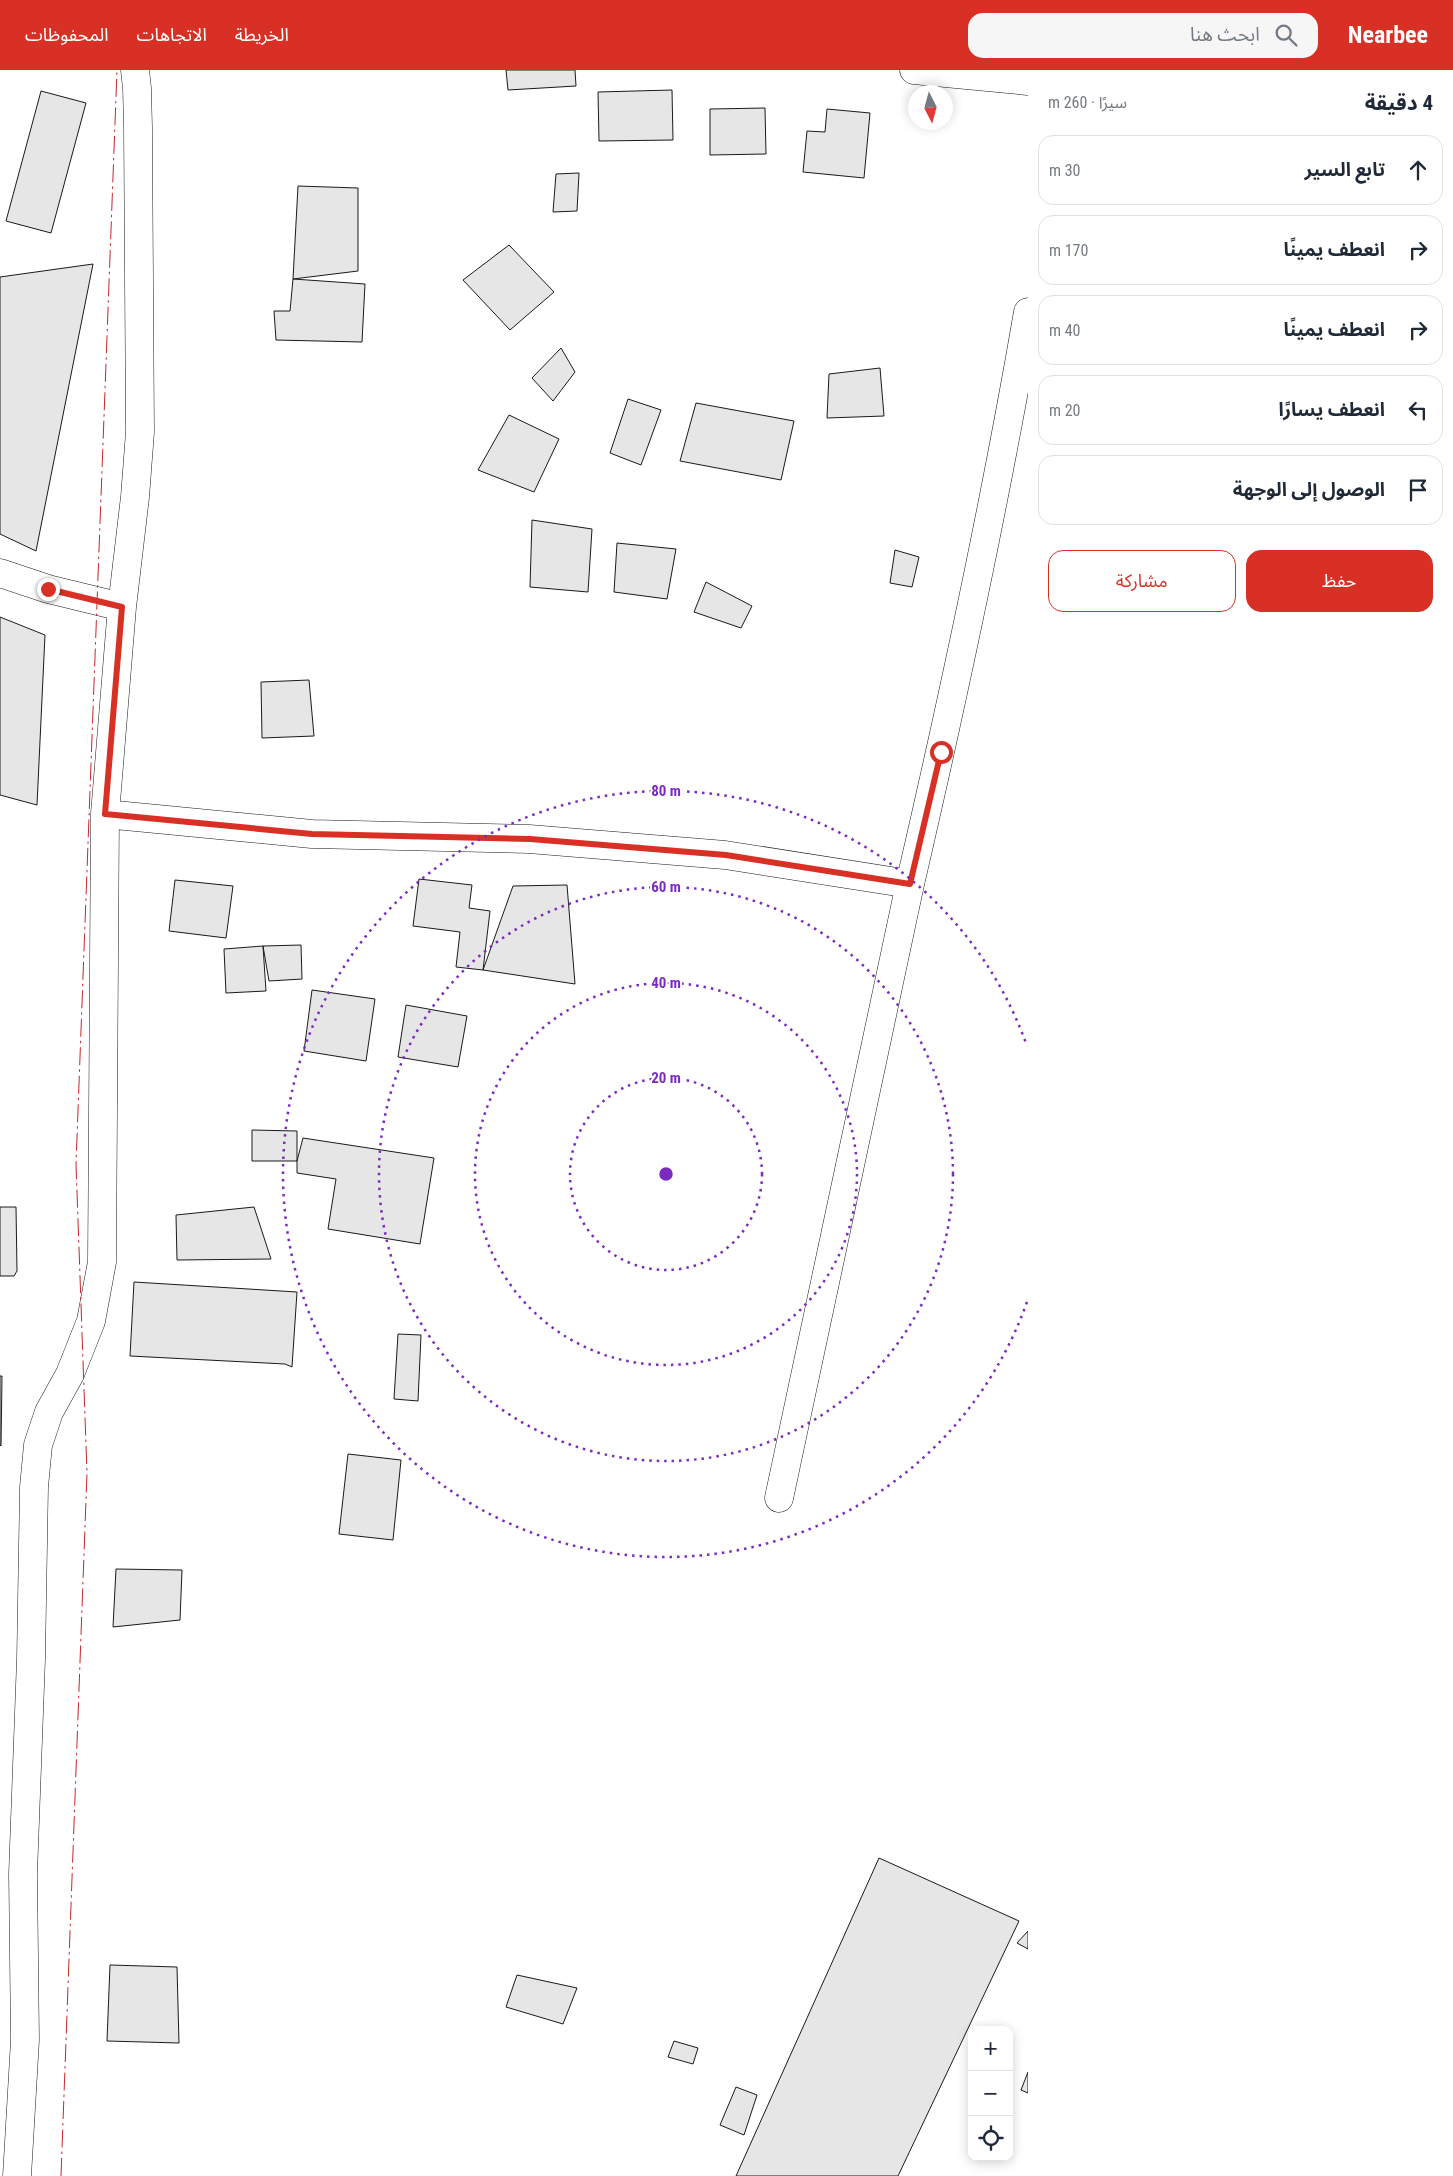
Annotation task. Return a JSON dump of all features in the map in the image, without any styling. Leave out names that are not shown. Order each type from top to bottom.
[{"type":"street","points":[[17,2176],[25,2040],[23,1874],[34,1488],[38,1445],[49,1412],[70,1374],[91,1321],[102,1262],[105,814],[122,607],[136,497],[140,432],[138,127],[135,70]]},
{"type":"street","points":[[914,70],[1028,81]]},
{"type":"street","points":[[779,1498],[910,884],[941,752],[1009,422],[1028,312]]},
{"type":"street","points":[[0,573],[48,589],[122,607]]},
{"type":"street","points":[[105,814],[312,834],[530,839],[726,855],[910,884]]},
{"type":"building","points":[[506,70],[575,70],[576,86],[508,90]]},
{"type":"building","points":[[672,90],[673,140],[599,141],[598,92]]},
{"type":"building","points":[[41,91],[86,103],[51,233],[6,221]]},
{"type":"building","points":[[765,108],[766,154],[710,155],[710,109]]},
{"type":"building","points":[[827,109],[870,113],[864,178],[803,172],[807,131],[825,132]]},
{"type":"building","points":[[579,173],[577,211],[553,212],[556,174]]},
{"type":"building","points":[[298,186],[358,188],[358,271],[293,279]]},
{"type":"building","points":[[509,245],[554,292],[510,330],[463,280]]},
{"type":"building","points":[[93,264],[36,551],[0,534],[0,277]]},
{"type":"building","points":[[293,279],[365,284],[362,342],[276,340],[274,311],[290,311]]},
{"type":"building","points":[[561,348],[575,372],[553,401],[532,378]]},
{"type":"building","points":[[880,368],[884,416],[827,418],[829,374]]},
{"type":"building","points":[[628,399],[661,410],[641,465],[610,453]]},
{"type":"building","points":[[696,403],[794,421],[781,480],[680,461]]},
{"type":"building","points":[[509,415],[559,439],[534,492],[478,470]]},
{"type":"building","points":[[532,520],[592,529],[588,592],[530,587]]},
{"type":"building","points":[[617,543],[676,549],[667,599],[614,592]]},
{"type":"building","points":[[895,550],[919,557],[912,587],[890,583]]},
{"type":"building","points":[[706,582],[752,606],[741,628],[694,612]]},
{"type":"building","points":[[0,617],[45,635],[37,805],[0,795]]},
{"type":"building","points":[[309,680],[314,736],[262,738],[261,682]]},
{"type":"building","points":[[419,879],[472,885],[469,908],[490,911],[483,970],[456,967],[460,932],[413,926]]},
{"type":"building","points":[[175,880],[233,886],[226,938],[169,931]]},
{"type":"building","points":[[567,885],[575,984],[483,970],[513,886]]},
{"type":"building","points":[[301,945],[302,979],[269,981],[263,946]]},
{"type":"building","points":[[263,946],[266,991],[226,993],[224,949]]},
{"type":"building","points":[[312,990],[375,999],[366,1061],[304,1051]]},
{"type":"building","points":[[406,1005],[467,1016],[458,1067],[398,1057]]},
{"type":"building","points":[[252,1130],[297,1131],[297,1161],[252,1161]]},
{"type":"building","points":[[303,1138],[434,1158],[420,1244],[328,1229],[336,1179],[297,1173],[297,1161]]},
{"type":"building","points":[[0,1207],[16,1207],[17,1271],[14,1276],[0,1276]]},
{"type":"building","points":[[254,1207],[271,1259],[177,1260],[176,1215]]},
{"type":"building","points":[[134,1282],[297,1292],[292,1367],[285,1364],[130,1356]]},
{"type":"building","points":[[398,1334],[421,1335],[418,1401],[394,1399]]},
{"type":"building","points":[[0,1376],[2,1376],[1,1446],[0,1445]]},
{"type":"building","points":[[348,1454],[401,1460],[393,1540],[339,1534]]},
{"type":"building","points":[[116,1569],[182,1570],[180,1620],[113,1627]]},
{"type":"building","points":[[879,1858],[1019,1921],[898,2176],[736,2176]]},
{"type":"building","points":[[1028,1931],[1028,1949],[1017,1943]]},
{"type":"building","points":[[110,1965],[177,1967],[179,2043],[107,2041]]},
{"type":"building","points":[[517,1975],[577,1988],[563,2024],[506,2007]]},
{"type":"building","points":[[674,2041],[698,2048],[693,2064],[668,2057]]},
{"type":"building","points":[[1028,2072],[1028,2093],[1021,2090]]},
{"type":"building","points":[[736,2087],[757,2095],[744,2135],[720,2125]]},
{"type":"power","points":[[61,2176],[87,1473],[76,1164],[117,70]]},
{"type":"route","points":[[48,589],[122,607],[105,814],[312,834],[530,839],[726,855],[910,884],[941,752]]}]
